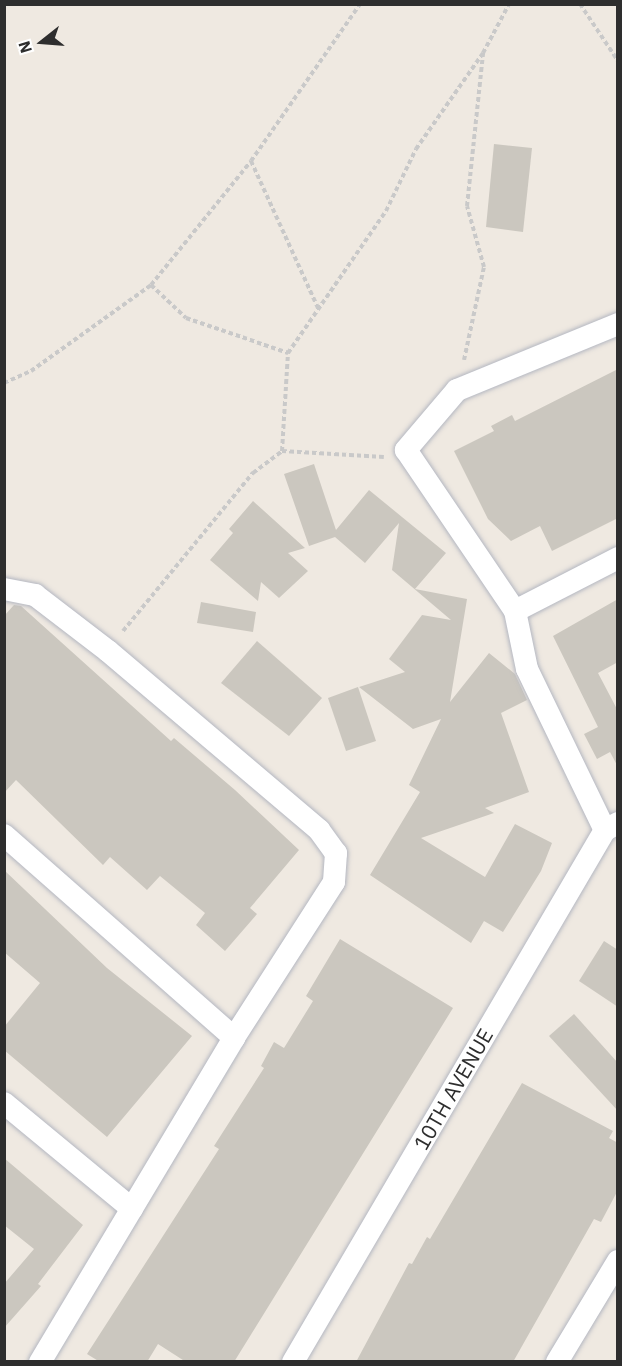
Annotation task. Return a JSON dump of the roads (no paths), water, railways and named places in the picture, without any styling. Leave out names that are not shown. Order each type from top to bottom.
[{"type":"street","points":[[611,827],[527,669],[515,611],[406,450],[457,390],[618,324]]},
{"type":"street","points":[[515,611],[618,558]]},
{"type":"street","points":[[4,589],[35,595],[108,651],[319,830],[336,852],[334,882],[234,1038],[40,1362]]},
{"type":"street","name":"10TH AVENUE","points":[[293,1362],[611,827]]},
{"type":"street","points":[[4,835],[234,1038]]},
{"type":"street","points":[[4,1103],[132,1209]]},
{"type":"street","points":[[556,1362],[618,1261]]}]
